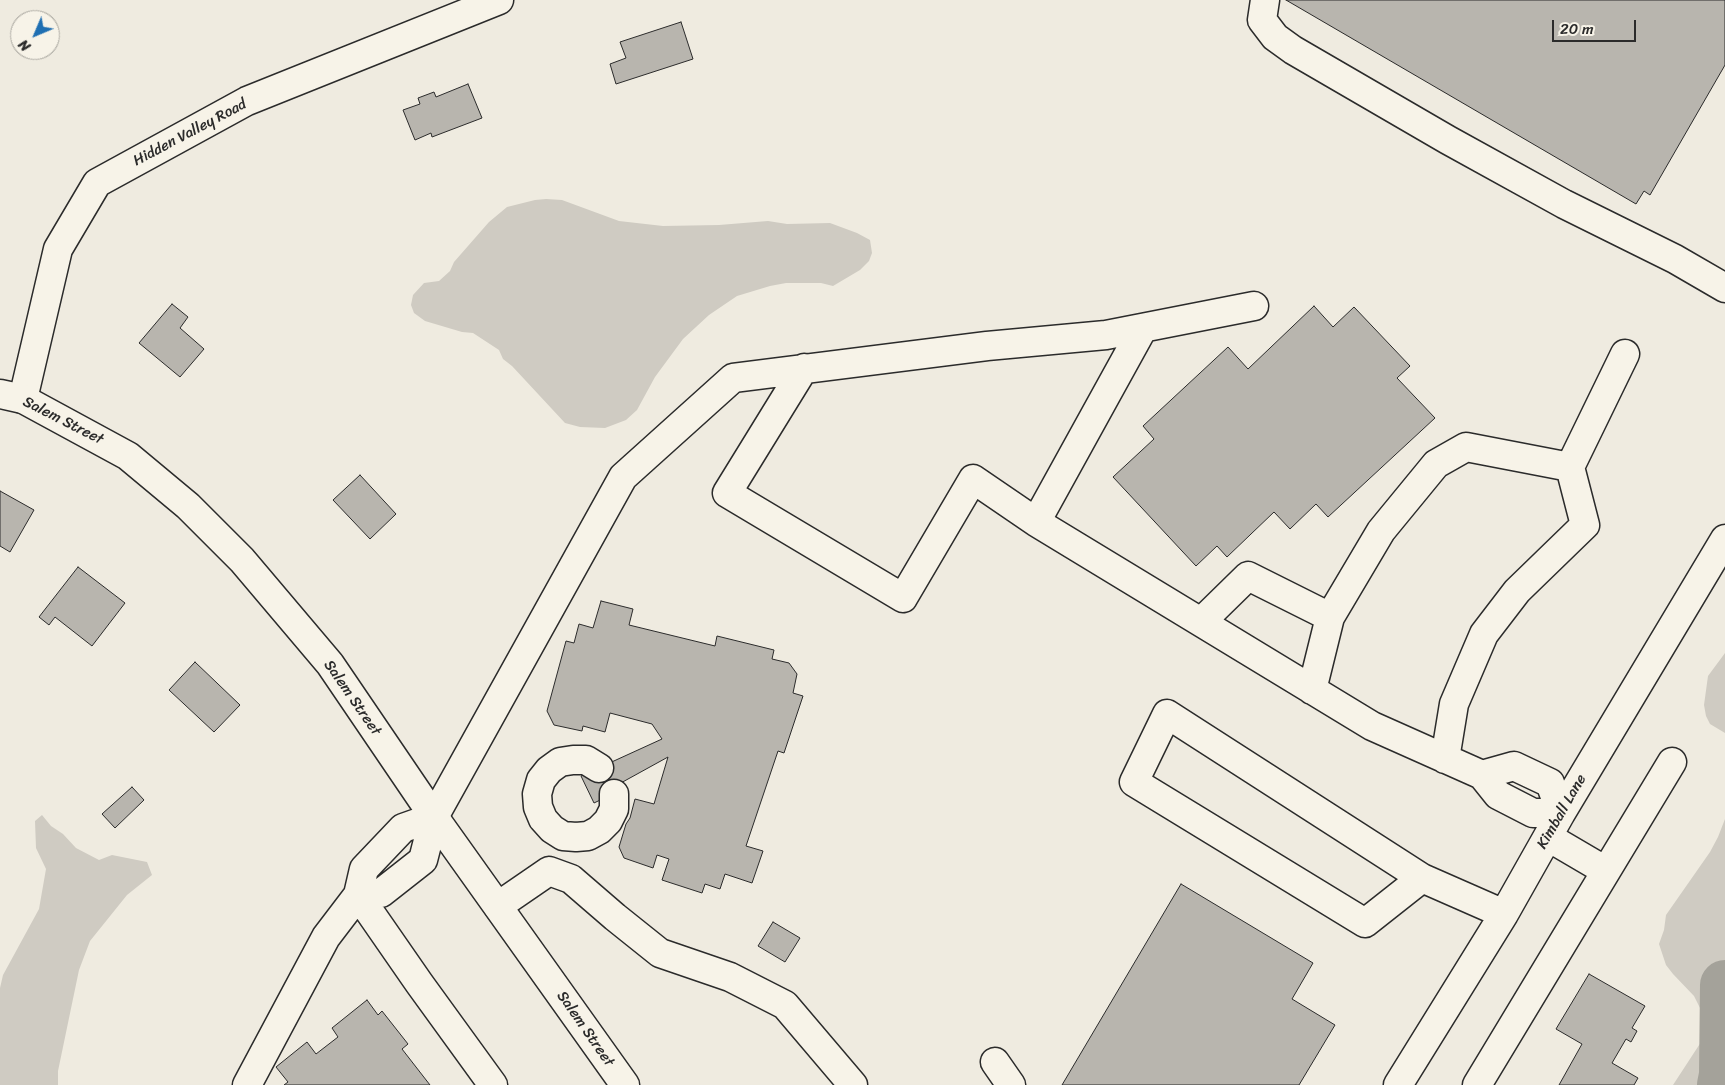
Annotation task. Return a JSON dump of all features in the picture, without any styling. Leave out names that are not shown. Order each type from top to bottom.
[{"type":"street","name":"Hidden Valley Road","points":[[11,396],[58,249],[97,183],[247,101],[500,0]]},
{"type":"street","points":[[1265,0],[1262,20],[1275,37],[1293,50],[1547,195],[1675,259],[1725,288]]},
{"type":"street","points":[[358,895],[381,893],[424,860],[434,817],[623,478],[733,378],[987,346],[1106,334],[1254,306]]},
{"type":"street","points":[[1036,522],[1143,328]]},
{"type":"street","points":[[1445,758],[1454,704],[1484,634],[1517,591],[1585,525],[1570,467],[1625,354]]},
{"type":"street","points":[[804,368],[727,493],[903,598],[973,479],[1036,522],[1372,726],[1482,775],[1514,766],[1550,783],[1561,813]]},
{"type":"street","name":"Salem Street","points":[[11,396],[128,456],[195,512],[242,560],[330,664],[434,817],[625,1085]]},
{"type":"street","points":[[1312,690],[1330,618],[1382,530],[1436,464],[1466,447],[1570,467]]},
{"type":"street","name":"Kimball Lane","points":[[1398,1085],[1504,914],[1561,813],[1725,539]]},
{"type":"street","points":[[1201,622],[1248,576],[1330,618]]},
{"type":"street","points":[[1422,878],[1365,923],[1134,782],[1167,714],[1422,878],[1504,914]]},
{"type":"street","points":[[600,768],[586,760],[573,760],[560,762],[549,770],[541,780],[537,794],[538,807],[543,819],[552,829],[564,836],[588,836],[599,830],[608,821],[614,809],[614,794]]},
{"type":"street","points":[[1478,1085],[1672,762]]},
{"type":"street","points":[[247,1085],[326,937],[358,895],[364,869],[403,828],[434,817]]},
{"type":"street","points":[[559,874],[571,837]]},
{"type":"street","points":[[1548,837],[1606,871]]},
{"type":"street","points":[[498,906],[549,871],[572,879],[660,953],[730,977],[785,1005],[853,1085]]},
{"type":"street","points":[[358,895],[419,984],[493,1085]]},
{"type":"street","points":[[995,1062],[1011,1085]]},
{"type":"shaded area","points":[[546,199],[562,200],[619,221],[663,226],[719,225],[768,221],[787,224],[830,223],[870,240],[872,253],[869,261],[860,270],[833,286],[821,283],[786,283],[737,296],[709,315],[683,339],[655,377],[637,410],[626,420],[605,428],[580,427],[565,423],[512,366],[503,359],[499,350],[473,333],[462,332],[425,321],[414,313],[411,305],[413,295],[424,283],[439,281],[450,271],[454,262],[489,222],[507,207]]},
{"type":"shaded area","points":[[1725,653],[1725,733],[1710,724],[1704,705],[1708,676]]},
{"type":"shaded area","points":[[42,815],[51,826],[63,834],[76,848],[99,860],[112,855],[147,862],[152,875],[127,895],[90,941],[79,970],[58,1071],[58,1085],[0,1085],[0,988],[3,975],[39,909],[46,869],[36,848],[35,821]]},
{"type":"shaded area","points":[[1725,819],[1725,1085],[1673,1085],[1703,1039],[1703,1014],[1694,996],[1666,965],[1659,944],[1664,930],[1666,915],[1710,852]]},
{"type":"building","points":[[1286,0],[1725,0],[1725,65],[1650,195],[1644,191],[1636,204]]},
{"type":"building","points":[[681,22],[693,59],[616,84],[610,64],[626,58],[620,42]]},
{"type":"building","points":[[468,84],[482,118],[432,137],[431,133],[415,140],[403,110],[420,104],[418,98],[434,92],[436,97]]},
{"type":"building","points":[[172,304],[188,317],[180,328],[204,349],[180,377],[139,343]]},
{"type":"building","points":[[1314,306],[1333,327],[1354,307],[1410,366],[1397,378],[1435,418],[1328,517],[1316,504],[1290,529],[1274,512],[1227,557],[1217,546],[1196,566],[1113,477],[1154,439],[1143,426],[1228,347],[1248,369]]},
{"type":"building","points":[[360,475],[396,514],[370,539],[333,500]]},
{"type":"building","points":[[0,491],[34,510],[10,552],[0,546]]},
{"type":"building","points":[[78,567],[125,603],[92,646],[55,617],[49,625],[39,617]]},
{"type":"building","points":[[601,601],[633,609],[629,625],[715,646],[717,636],[774,650],[772,659],[789,663],[797,674],[793,693],[803,696],[784,753],[778,751],[746,846],[763,851],[752,883],[725,874],[720,889],[705,884],[702,893],[662,880],[669,859],[657,855],[653,868],[624,858],[619,847],[635,799],[654,804],[668,757],[619,784],[621,790],[594,803],[581,776],[662,739],[652,724],[610,713],[605,732],[583,726],[582,731],[554,725],[547,711],[566,641],[574,643],[579,624],[593,628]]},
{"type":"building","points":[[195,662],[240,705],[214,732],[169,690]]},
{"type":"building","points":[[132,787],[144,800],[115,828],[102,814]]},
{"type":"building","points":[[1181,884],[1313,963],[1292,999],[1335,1025],[1299,1085],[1062,1085]]},
{"type":"building","points":[[773,922],[800,938],[785,962],[758,946]]},
{"type":"building","points":[[1589,974],[1645,1006],[1632,1028],[1637,1031],[1631,1042],[1626,1039],[1612,1063],[1638,1078],[1634,1085],[1559,1085],[1582,1044],[1556,1029]]},
{"type":"building","points":[[367,1000],[378,1015],[382,1011],[408,1044],[402,1049],[430,1085],[284,1085],[288,1082],[276,1067],[307,1042],[316,1054],[338,1037],[332,1028]]},
{"type":"waterway","points":[[1722,1085],[1724,1075],[1725,985]]}]
